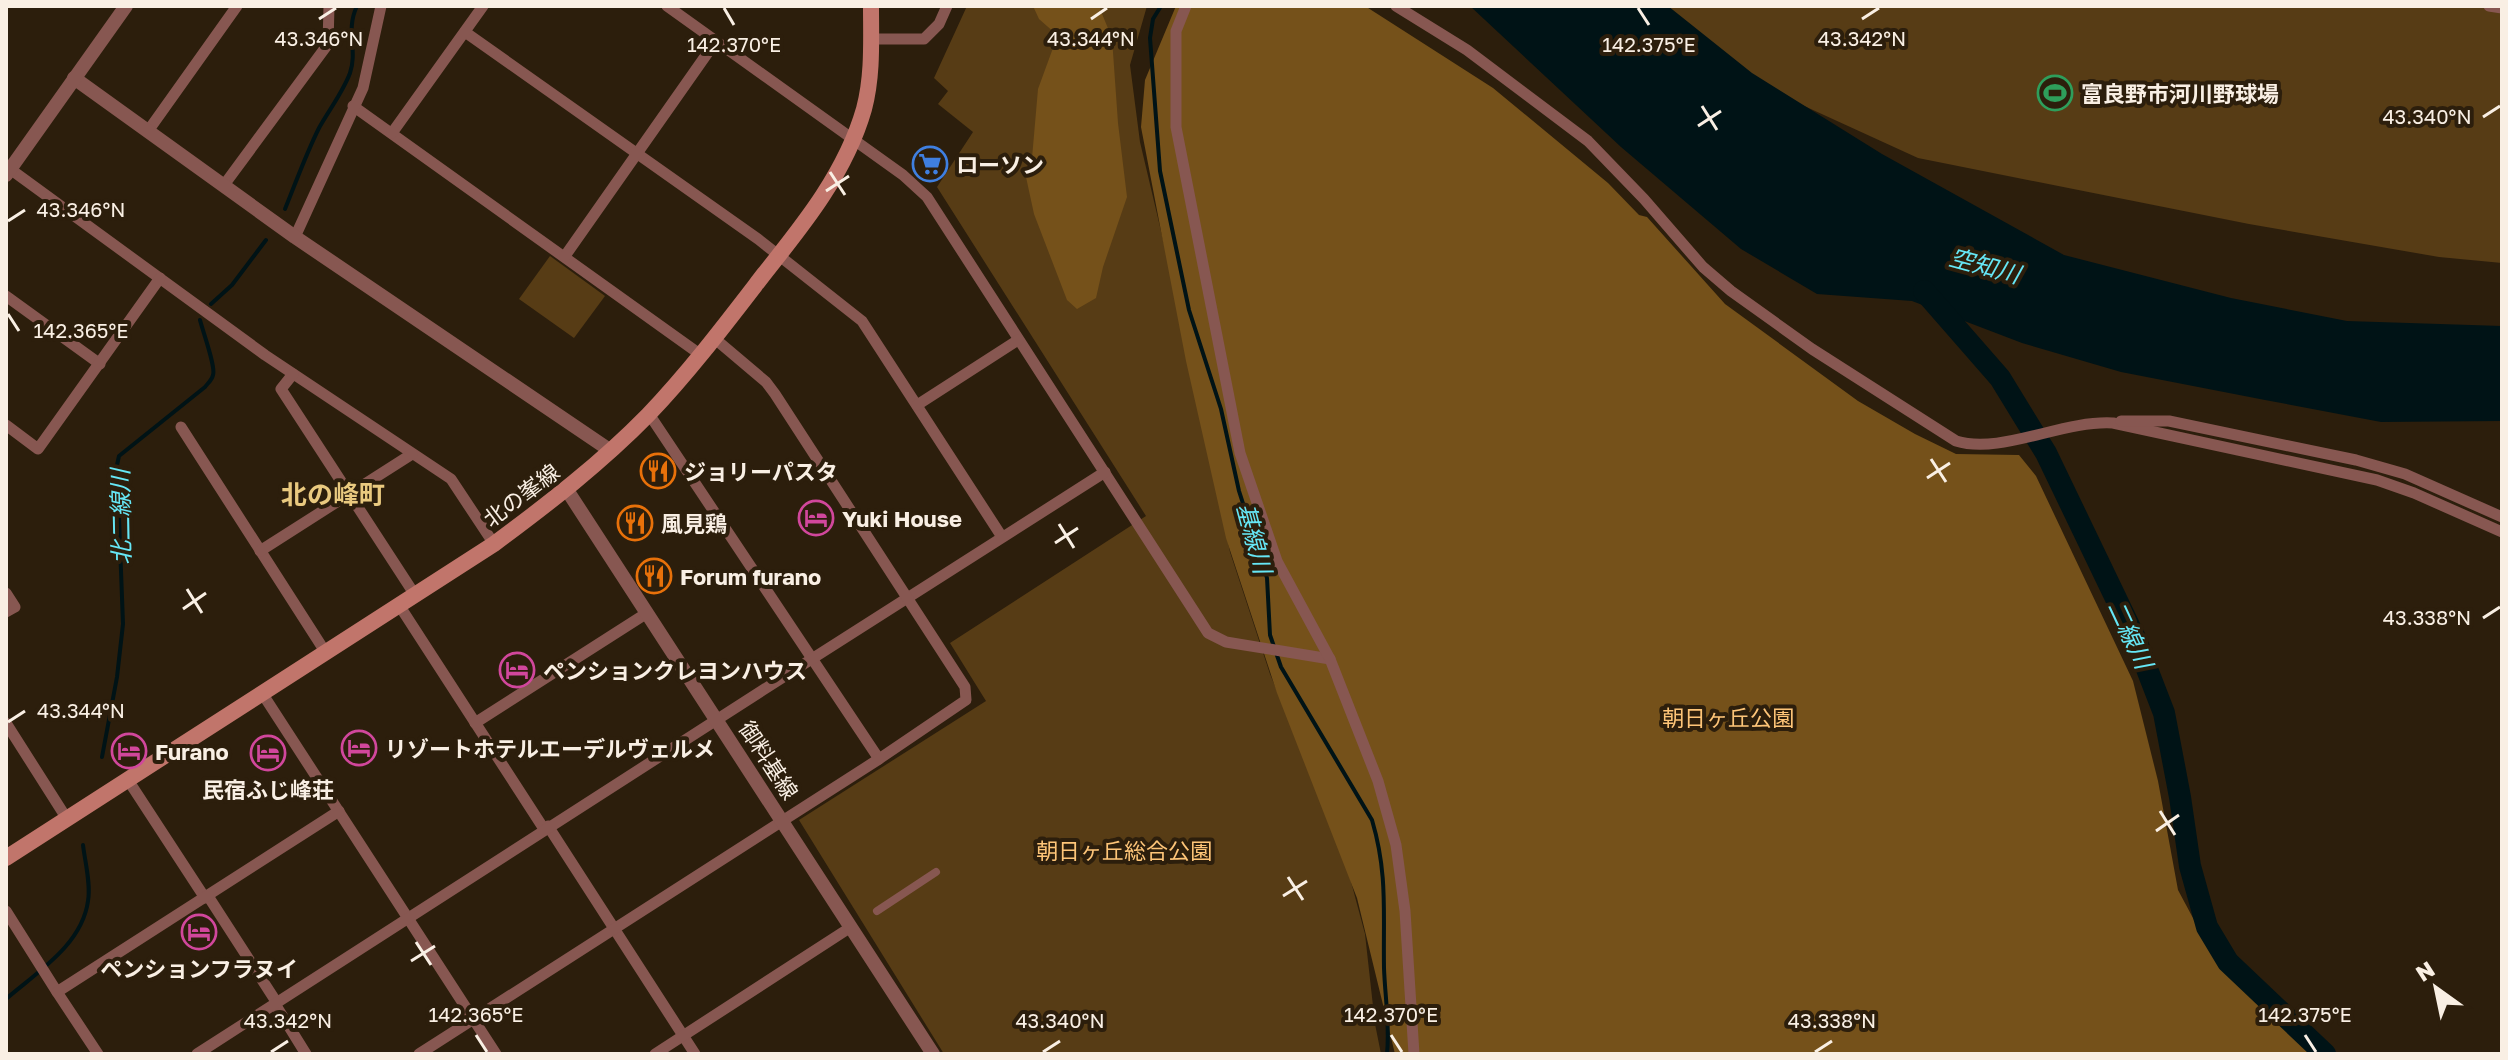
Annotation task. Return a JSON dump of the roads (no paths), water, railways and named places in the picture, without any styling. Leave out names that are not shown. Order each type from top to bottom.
[{"type":"main road","name":"北の峯線","points":[[6,858],[494,544],[567,490],[649,414],[701,355],[825,192],[853,139],[868,90],[871,6]]},
{"type":"street","points":[[126,6],[7,170],[293,374],[451,479],[494,544]]},
{"type":"street","points":[[148,131],[237,6]]},
{"type":"street","points":[[224,185],[328,44],[329,6]]},
{"type":"street","points":[[295,237],[363,88],[381,6]]},
{"type":"street","points":[[392,133],[483,6]]},
{"type":"street","points":[[667,6],[903,175],[927,197],[1208,633],[1226,642],[1330,659]]},
{"type":"street","points":[[871,39],[924,39],[939,24],[947,6]]},
{"type":"street","points":[[1186,6],[1176,31],[1176,127],[1240,453],[1277,561],[1330,659],[1378,781],[1396,845],[1405,911],[1414,1054]]},
{"type":"street","points":[[1396,6],[1467,50],[1588,141],[1703,267],[1731,291],[1812,349],[1956,441],[1981,446],[2092,422],[2113,423],[2377,480],[2502,532]]},
{"type":"street","points":[[2489,6],[2502,8]]},
{"type":"street","points":[[465,32],[758,239],[862,321],[1002,537]]},
{"type":"street","points":[[565,256],[716,41]]},
{"type":"street","points":[[74,78],[295,237],[611,451]]},
{"type":"street","points":[[353,106],[701,355]]},
{"type":"street","points":[[6,425],[38,449],[160,278]]},
{"type":"street","points":[[6,296],[100,364]]},
{"type":"street","points":[[419,1054],[966,700],[965,687],[775,394],[766,382],[714,338]]},
{"type":"street","points":[[917,405],[1018,340]]},
{"type":"street","points":[[293,374],[281,389],[415,595]]},
{"type":"street","points":[[649,414],[879,759]]},
{"type":"street","points":[[2113,423],[2140,419],[2169,421],[2356,460],[2405,474],[2502,517]]},
{"type":"street","points":[[181,427],[326,653]]},
{"type":"street","points":[[260,551],[412,454]]},
{"type":"street","points":[[197,1054],[1105,472]]},
{"type":"street","name":"御料基線","points":[[567,490],[933,1054]]},
{"type":"street","points":[[6,593],[15,607],[6,612]]},
{"type":"street","points":[[399,605],[695,1054]]},
{"type":"street","points":[[475,723],[647,613]]},
{"type":"street","points":[[262,693],[496,1054]]},
{"type":"street","points":[[6,723],[67,819]]},
{"type":"street","points":[[128,780],[276,1003],[306,1054]]},
{"type":"street","points":[[57,992],[339,811]]},
{"type":"street","points":[[877,911],[936,872]]},
{"type":"street","points":[[6,911],[98,1054]]},
{"type":"street","points":[[655,1054],[851,927]]},
{"type":"water","name":"空知川","points":[[1470,6],[1668,6],[1752,73],[1882,154],[2064,255],[2231,298],[2347,321],[2502,326],[2502,421],[2381,422],[2121,372],[2022,343],[1912,301],[1817,294],[1741,249],[1621,147]]},
{"type":"waterway","name":"北二線川","points":[[285,209],[314,138],[350,73],[352,24],[357,6]]},
{"type":"waterway","name":"基線川","points":[[1161,6],[1153,19],[1150,38],[1160,171],[1189,310],[1221,409],[1239,491],[1267,578],[1270,635],[1281,667],[1372,820],[1383,876],[1387,1054]]},
{"type":"waterway","name":"北二線川","points":[[211,304],[232,285],[266,240]]},
{"type":"waterway","name":"二線川","points":[[1924,291],[2000,378],[2046,453],[2135,638],[2164,713],[2190,866],[2207,927],[2228,962],[2325,1054]]},
{"type":"waterway","name":"北二線川","points":[[102,757],[123,624],[119,456],[212,378],[213,365],[200,320]]},
{"type":"waterway","name":"北二線川","points":[[6,999],[44,968],[77,931],[89,894],[83,845]]},
{"type":"place","name":"富良野市河川野球場","points":[[2055,93]]},
{"type":"place","name":"ローソン","points":[[930,164]]},
{"type":"place","name":"ジョリーパスタ","points":[[658,471]]},
{"type":"place","name":"Yuki House","points":[[816,518]]},
{"type":"place","name":"風見鶏","points":[[635,523]]},
{"type":"place","name":"Forum furano","points":[[654,576]]},
{"type":"place","name":"ペンションクレヨンハウス","points":[[517,670]]},
{"type":"place","name":"リゾートホテルエーデルヴェルメ","points":[[359,748]]},
{"type":"place","name":"Furano","points":[[129,751]]},
{"type":"place","name":"民宿ふじ峰荘","points":[[268,753]]},
{"type":"place","name":"ペンションフラヌイ","points":[[199,932]]},
{"type":"district","name":"北の峰町","points":[[333,494]]},
{"type":"park label","name":"朝日ヶ丘公園","points":[[1728,717]]},
{"type":"park label","name":"朝日ヶ丘総合公園","points":[[1124,850]]}]
